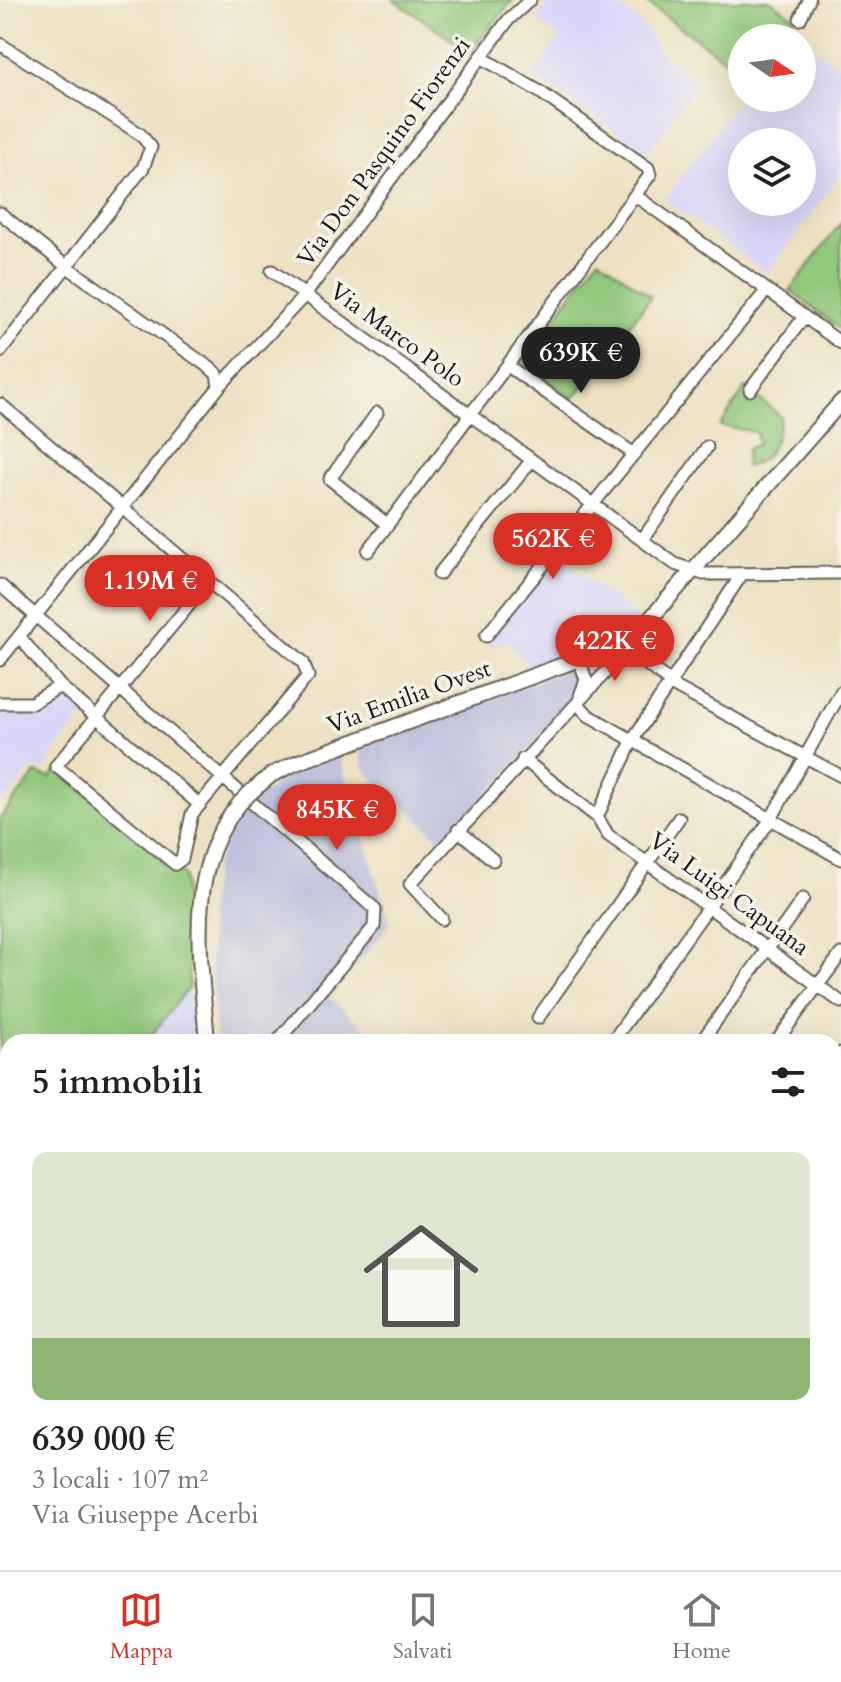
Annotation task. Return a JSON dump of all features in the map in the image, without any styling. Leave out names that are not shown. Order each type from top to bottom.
[{"type":"main road","name":"Via Emilia Ovest","points":[[206,1034],[199,917],[202,884],[215,841],[240,803],[252,791],[280,770],[337,746],[604,650],[644,626],[841,402]]},
{"type":"street","name":"Via Don Pasquino Fiorenzi","points":[[0,660],[219,387],[305,295],[481,57],[530,0]]},
{"type":"street","points":[[800,19],[809,0]]},
{"type":"street","points":[[0,44],[140,134],[151,147],[143,168],[0,352]]},
{"type":"street","points":[[368,551],[649,178],[648,168],[540,92],[481,57]]},
{"type":"street","points":[[636,196],[841,343]]},
{"type":"street","points":[[0,213],[66,266],[210,368],[220,380],[219,387]]},
{"type":"street","name":"Via Marco Polo","points":[[272,271],[675,564],[693,571]]},
{"type":"street","points":[[486,636],[766,291]]},
{"type":"street","points":[[750,390],[804,317]]},
{"type":"street","points":[[508,366],[634,454]]},
{"type":"street","points":[[0,404],[123,507],[209,581],[303,662],[308,671],[308,676],[192,814],[181,861],[171,863],[56,766],[209,581]]},
{"type":"street","points":[[377,413],[330,479],[388,525]]},
{"type":"street","points":[[642,540],[707,447]]},
{"type":"street","points":[[439,574],[532,460]]},
{"type":"street","points":[[693,571],[841,573]]},
{"type":"street","points":[[597,817],[633,739],[742,574]]},
{"type":"street","points":[[0,585],[377,913],[376,922],[284,1034]]},
{"type":"street","points":[[442,919],[410,884],[644,626]]},
{"type":"street","points":[[19,636],[60,686],[200,805]]},
{"type":"street","points":[[626,649],[668,682],[841,776]]},
{"type":"street","points":[[577,703],[603,670],[604,650]]},
{"type":"street","points":[[577,703],[586,680],[579,659]]},
{"type":"street","points":[[0,703],[32,703],[60,686]]},
{"type":"street","points":[[618,1034],[771,819],[804,757],[837,709],[841,692]]},
{"type":"street","points":[[577,703],[588,715],[841,859]]},
{"type":"street","name":"Via Luigi Capuana","points":[[523,759],[597,817],[608,835],[841,1002]]},
{"type":"street","points":[[538,1018],[679,818]]},
{"type":"street","points":[[458,830],[493,860]]},
{"type":"street","points":[[707,1034],[803,899]]},
{"type":"street","points":[[782,1034],[841,954]]},
{"type":"shaded area","points":[[551,0],[611,0],[640,22],[664,56],[698,82],[647,153],[533,74],[560,37],[536,20]]},
{"type":"shaded area","points":[[816,50],[841,69],[841,174],[816,208],[816,128],[728,128],[728,216],[810,216],[767,274],[665,199],[729,112],[816,112]]},
{"type":"shaded area","points":[[550,550],[638,617],[618,633],[530,668],[507,641],[493,647],[479,635]]},
{"type":"shaded area","points":[[574,670],[577,682],[570,704],[444,843],[365,771],[359,748]]},
{"type":"shaded area","points":[[62,692],[86,715],[49,759],[52,762],[45,770],[32,768],[6,800],[0,795],[0,709],[33,709]]},
{"type":"shaded area","points":[[339,755],[390,924],[329,997],[371,1034],[215,1034],[208,915],[214,869],[239,818],[263,794],[289,775]]},
{"type":"shaded area","points":[[189,987],[196,1034],[152,1034]]},
{"type":"green space","points":[[394,0],[513,0],[470,52]]},
{"type":"green space","points":[[643,0],[770,0],[795,18],[791,24],[728,24],[728,62]]},
{"type":"green space","points":[[841,223],[841,330],[790,290]]},
{"type":"green space","points":[[599,258],[651,297],[573,399],[522,360]]},
{"type":"green space","points":[[746,387],[781,417],[775,442],[767,455],[745,467],[747,449],[758,444],[756,432],[720,426]]},
{"type":"green space","points":[[58,769],[184,876],[189,987],[152,1034],[0,1034],[0,818],[36,773],[50,778]]}]
